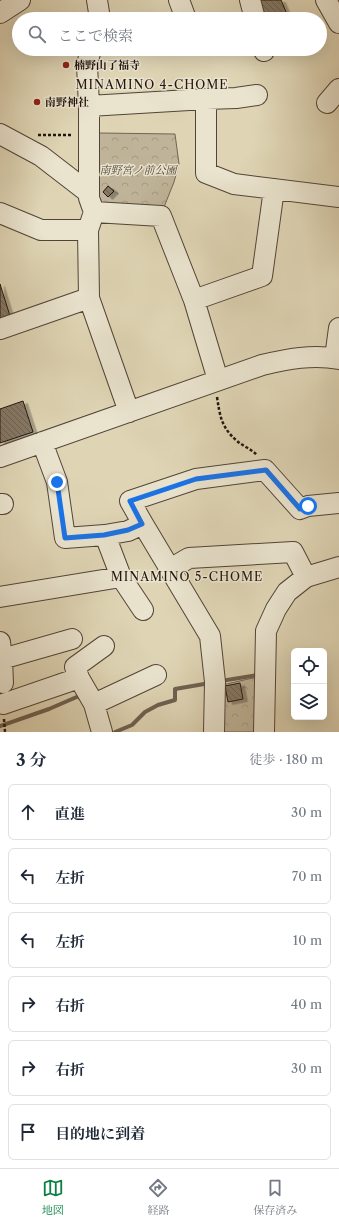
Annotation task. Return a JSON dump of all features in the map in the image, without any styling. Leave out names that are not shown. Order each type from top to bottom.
[{"type":"street","points":[[0,13],[20,0]]},
{"type":"street","points":[[97,0],[99,12]]},
{"type":"street","points":[[179,0],[183,12]]},
{"type":"street","points":[[250,0],[253,12]]},
{"type":"street","points":[[326,0],[339,23]]},
{"type":"street","points":[[89,56],[87,65],[89,106],[89,198],[91,221],[90,298],[129,412]]},
{"type":"street","points":[[89,106],[236,98],[257,95]]},
{"type":"street","points":[[206,99],[206,173],[234,184],[339,197]]},
{"type":"street","points":[[0,134],[42,156],[89,193]]},
{"type":"street","points":[[194,300],[262,276],[274,189]]},
{"type":"street","points":[[0,213],[42,230],[91,221],[161,216],[194,300],[217,380]]},
{"type":"street","points":[[0,329],[90,298]]},
{"type":"street","points":[[0,457],[262,365],[285,359],[310,357],[337,358],[339,328]]},
{"type":"street","points":[[42,442],[57,482],[65,538],[104,535],[128,530],[142,524]]},
{"type":"street","points":[[214,732],[215,682],[210,636],[142,524],[130,501],[196,479],[266,470],[300,509],[308,506],[339,503]]},
{"type":"street","points":[[104,535],[121,577],[143,610]]},
{"type":"street","points":[[170,569],[189,558],[293,552],[306,577]]},
{"type":"street","points":[[264,732],[266,631],[276,609],[287,592],[306,577],[338,573]]},
{"type":"street","points":[[0,597],[121,577]]},
{"type":"street","points":[[3,683],[1,651],[72,638]]},
{"type":"street","points":[[102,732],[94,704],[78,678],[75,667],[104,646]]},
{"type":"street","points":[[94,704],[156,675]]},
{"type":"street","points":[[4,711],[78,678]]},
{"type":"path","points":[[35,135],[89,134]]},
{"type":"path","points":[[217,380],[220,417],[223,426],[237,441],[253,450],[266,466],[266,470]]},
{"type":"path","points":[[4,711],[5,731]]},
{"type":"green space","name":"南野宮ノ前公園","points":[[99,133],[175,134],[179,164],[174,182],[164,207],[100,204],[96,197]]},
{"type":"green space","points":[[257,677],[257,732],[220,732],[222,685]]},
{"type":"building","points":[[259,0],[281,0],[286,12],[264,12]]},
{"type":"building","points":[[108,186],[114,191],[108,197],[103,192]]},
{"type":"building","points":[[0,284],[10,316],[0,319]]},
{"type":"building","points":[[23,401],[33,432],[0,443],[0,409]]},
{"type":"building","points":[[240,683],[243,699],[228,702],[225,686]]},
{"type":"waterway","points":[[221,681],[258,675],[258,673]]},
{"type":"waterway","points":[[115,732],[132,725],[145,712],[158,705],[175,700],[175,689],[210,683]]},
{"type":"waterway","points":[[0,726],[49,709],[79,696],[80,698]]},
{"type":"place","name":"楠野山了福寺","points":[[66,65]]},
{"type":"place","name":"南野神社","points":[[37,102]]},
{"type":"district","name":"MINAMINO 4-CHOME","points":[[152,84]]},
{"type":"district","name":"MINAMINO 5-CHOME","points":[[187,576]]},
{"type":"route","points":[[57,482],[65,538],[104,535],[128,530],[142,524],[130,501],[196,479],[266,470],[300,509],[308,506]]}]
